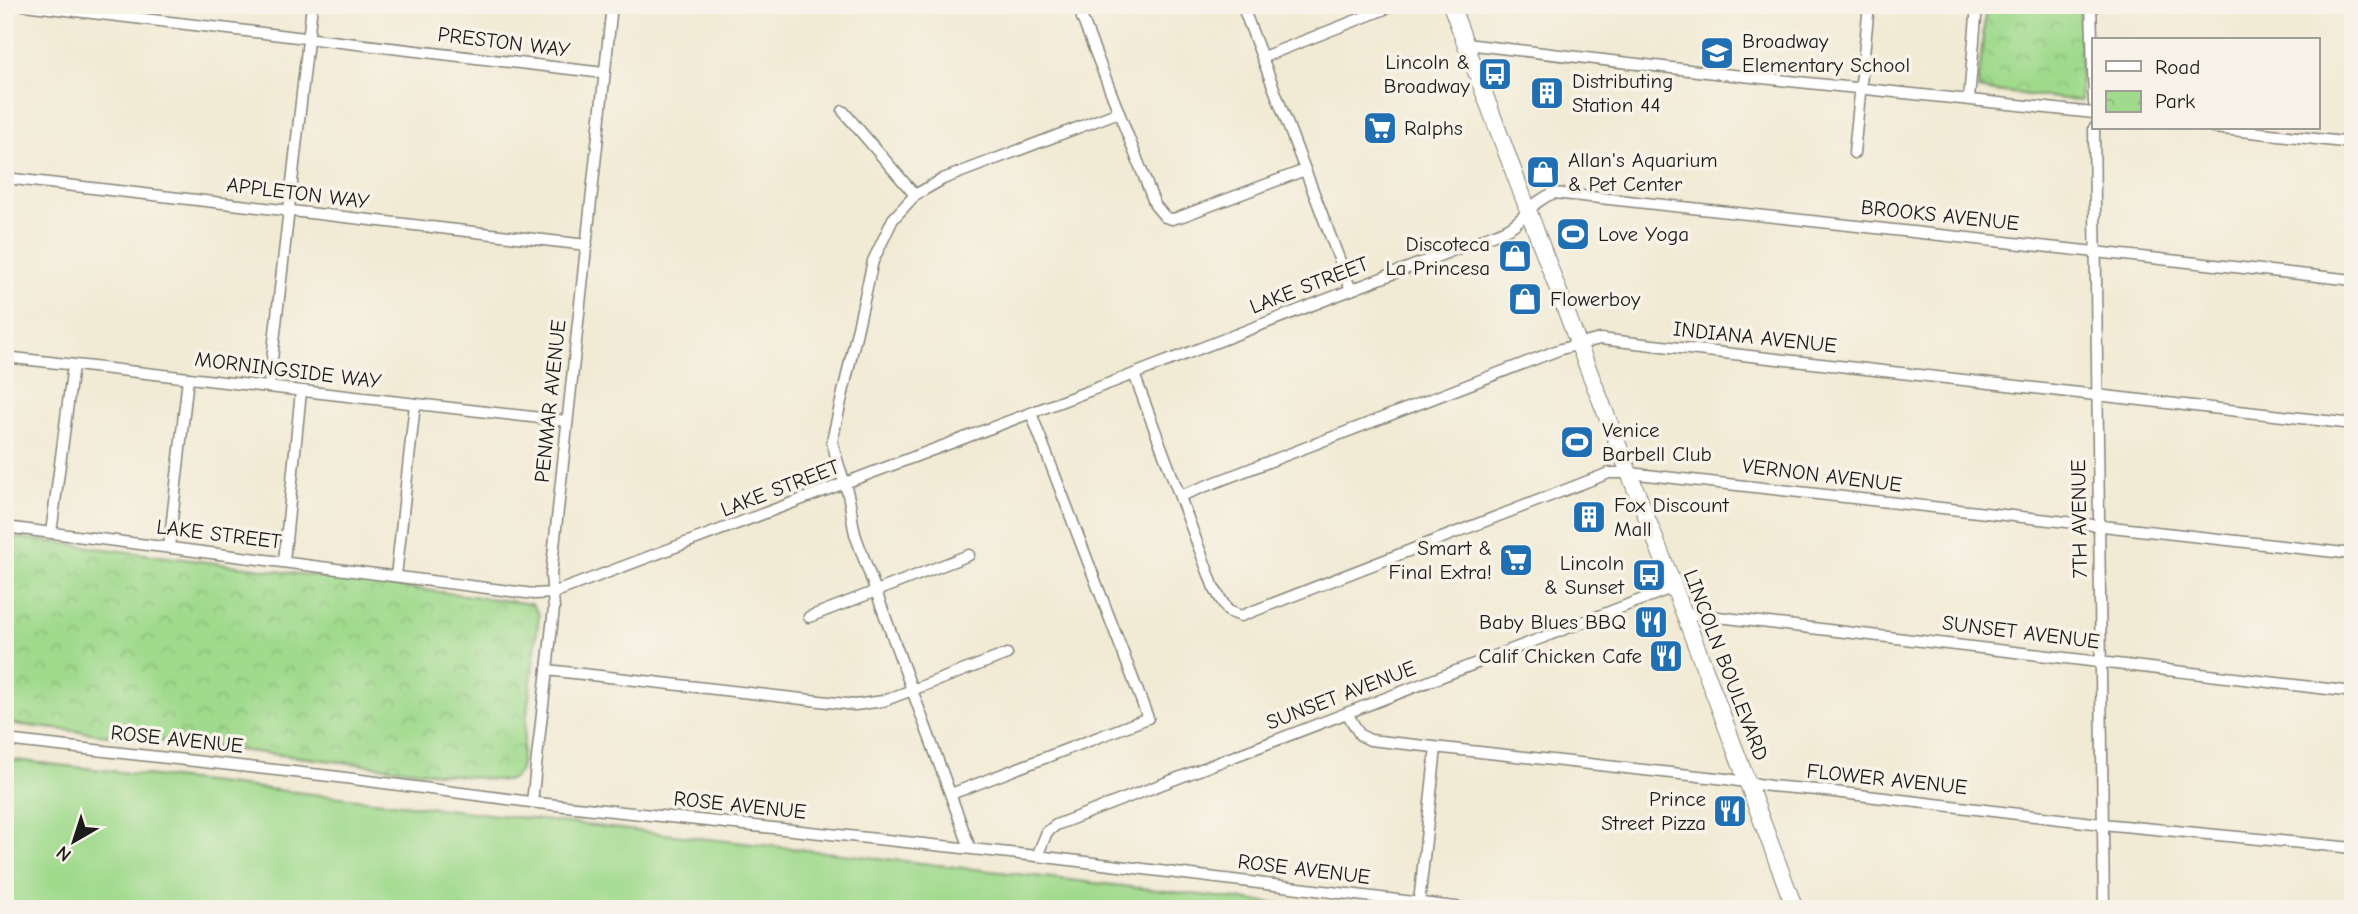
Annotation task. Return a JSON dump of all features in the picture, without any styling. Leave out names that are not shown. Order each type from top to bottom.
[{"type":"highway","name":"LINCOLN BOULEVARD","points":[[1451,5],[1795,909]]},
{"type":"street","name":"PRESTON WAY","points":[[24,5],[604,73]]},
{"type":"street","points":[[270,386],[312,5]]},
{"type":"street","name":"PENMAR AVENUE","points":[[532,802],[554,608],[551,575],[612,5]]},
{"type":"street","points":[[1081,5],[1082,18],[1155,205],[1165,217],[1172,219],[1304,170]]},
{"type":"street","points":[[1242,5],[1351,290]]},
{"type":"street","points":[[1262,57],[1395,5]]},
{"type":"street","points":[[1854,153],[1869,5]]},
{"type":"street","points":[[1969,99],[1977,5]]},
{"type":"street","points":[[2091,5],[2092,38]]},
{"type":"street","points":[[1466,44],[2092,113]]},
{"type":"street","points":[[843,111],[915,195]]},
{"type":"street","points":[[970,848],[856,537],[832,441],[873,261],[893,219],[915,195],[943,179],[1119,113]]},
{"type":"street","name":"7TH AVENUE","points":[[2094,130],[2104,909]]},
{"type":"street","points":[[2233,130],[2353,143]]},
{"type":"street","name":"APPLETON WAY","points":[[5,178],[587,245]]},
{"type":"street","name":"BROOKS AVENUE","points":[[1528,209],[1545,196],[1554,193],[2353,280]]},
{"type":"street","name":"LAKE STREET","points":[[5,527],[534,594],[553,593],[1351,290],[1514,225],[1528,209]]},
{"type":"street","name":"INDIANA AVENUE","points":[[1180,496],[1578,343],[1600,339],[2353,424]]},
{"type":"street","name":"MORNINGSIDE WAY","points":[[5,357],[567,421]]},
{"type":"street","points":[[51,533],[73,365]]},
{"type":"street","points":[[1134,374],[1180,496]]},
{"type":"street","points":[[169,547],[188,378]]},
{"type":"street","points":[[284,561],[301,391]]},
{"type":"street","points":[[396,576],[415,404]]},
{"type":"street","points":[[951,794],[1148,718],[1031,413]]},
{"type":"street","name":"VERNON AVENUE","points":[[1180,496],[1214,588],[1228,611],[1241,616],[1609,473],[1629,473],[2353,554]]},
{"type":"street","points":[[809,617],[969,555]]},
{"type":"street","name":"SUNSET AVENUE","points":[[1037,856],[1047,832],[1056,825],[1674,587]]},
{"type":"street","name":"SUNSET AVENUE","points":[[1684,613],[2100,660],[2353,692]]},
{"type":"street","points":[[547,670],[856,705],[871,704],[913,691],[1007,654]]},
{"type":"street","name":"FLOWER AVENUE","points":[[1348,713],[1360,735],[1370,740],[2102,824],[2353,848]]},
{"type":"street","name":"ROSE AVENUE","points":[[5,740],[330,776],[532,802],[970,848],[1471,909]]},
{"type":"street","points":[[1419,903],[1436,748]]},
{"type":"green space","points":[[1986,5],[2080,5],[2081,101],[1978,89]]},
{"type":"green space","points":[[5,536],[532,604],[539,615],[520,770],[514,778],[506,781],[5,723]]},
{"type":"green space","points":[[5,759],[1325,909],[5,909]]},
{"type":"place","name":"Broadway Elementary School","points":[[1717,53]]},
{"type":"place","name":"Lincoln & Broadway","points":[[1495,74]]},
{"type":"place","name":"Distributing Station 44","points":[[1547,93]]},
{"type":"place","name":"Ralphs","points":[[1380,128]]},
{"type":"place","name":"Allan's Aquarium & Pet Center","points":[[1543,172]]},
{"type":"place","name":"Love Yoga","points":[[1573,234]]},
{"type":"place","name":"Discoteca La Princesa","points":[[1515,256]]},
{"type":"place","name":"Flowerboy","points":[[1525,299]]},
{"type":"place","name":"Venice Barbell Club","points":[[1577,442]]},
{"type":"place","name":"Fox Discount Mall","points":[[1589,517]]},
{"type":"place","name":"Smart & Final Extra!","points":[[1516,560]]},
{"type":"place","name":"Lincoln & Sunset","points":[[1649,575]]},
{"type":"place","name":"Baby Blues BBQ","points":[[1651,622]]},
{"type":"place","name":"Calif Chicken Cafe","points":[[1666,656]]},
{"type":"place","name":"Prince Street Pizza","points":[[1730,811]]}]
